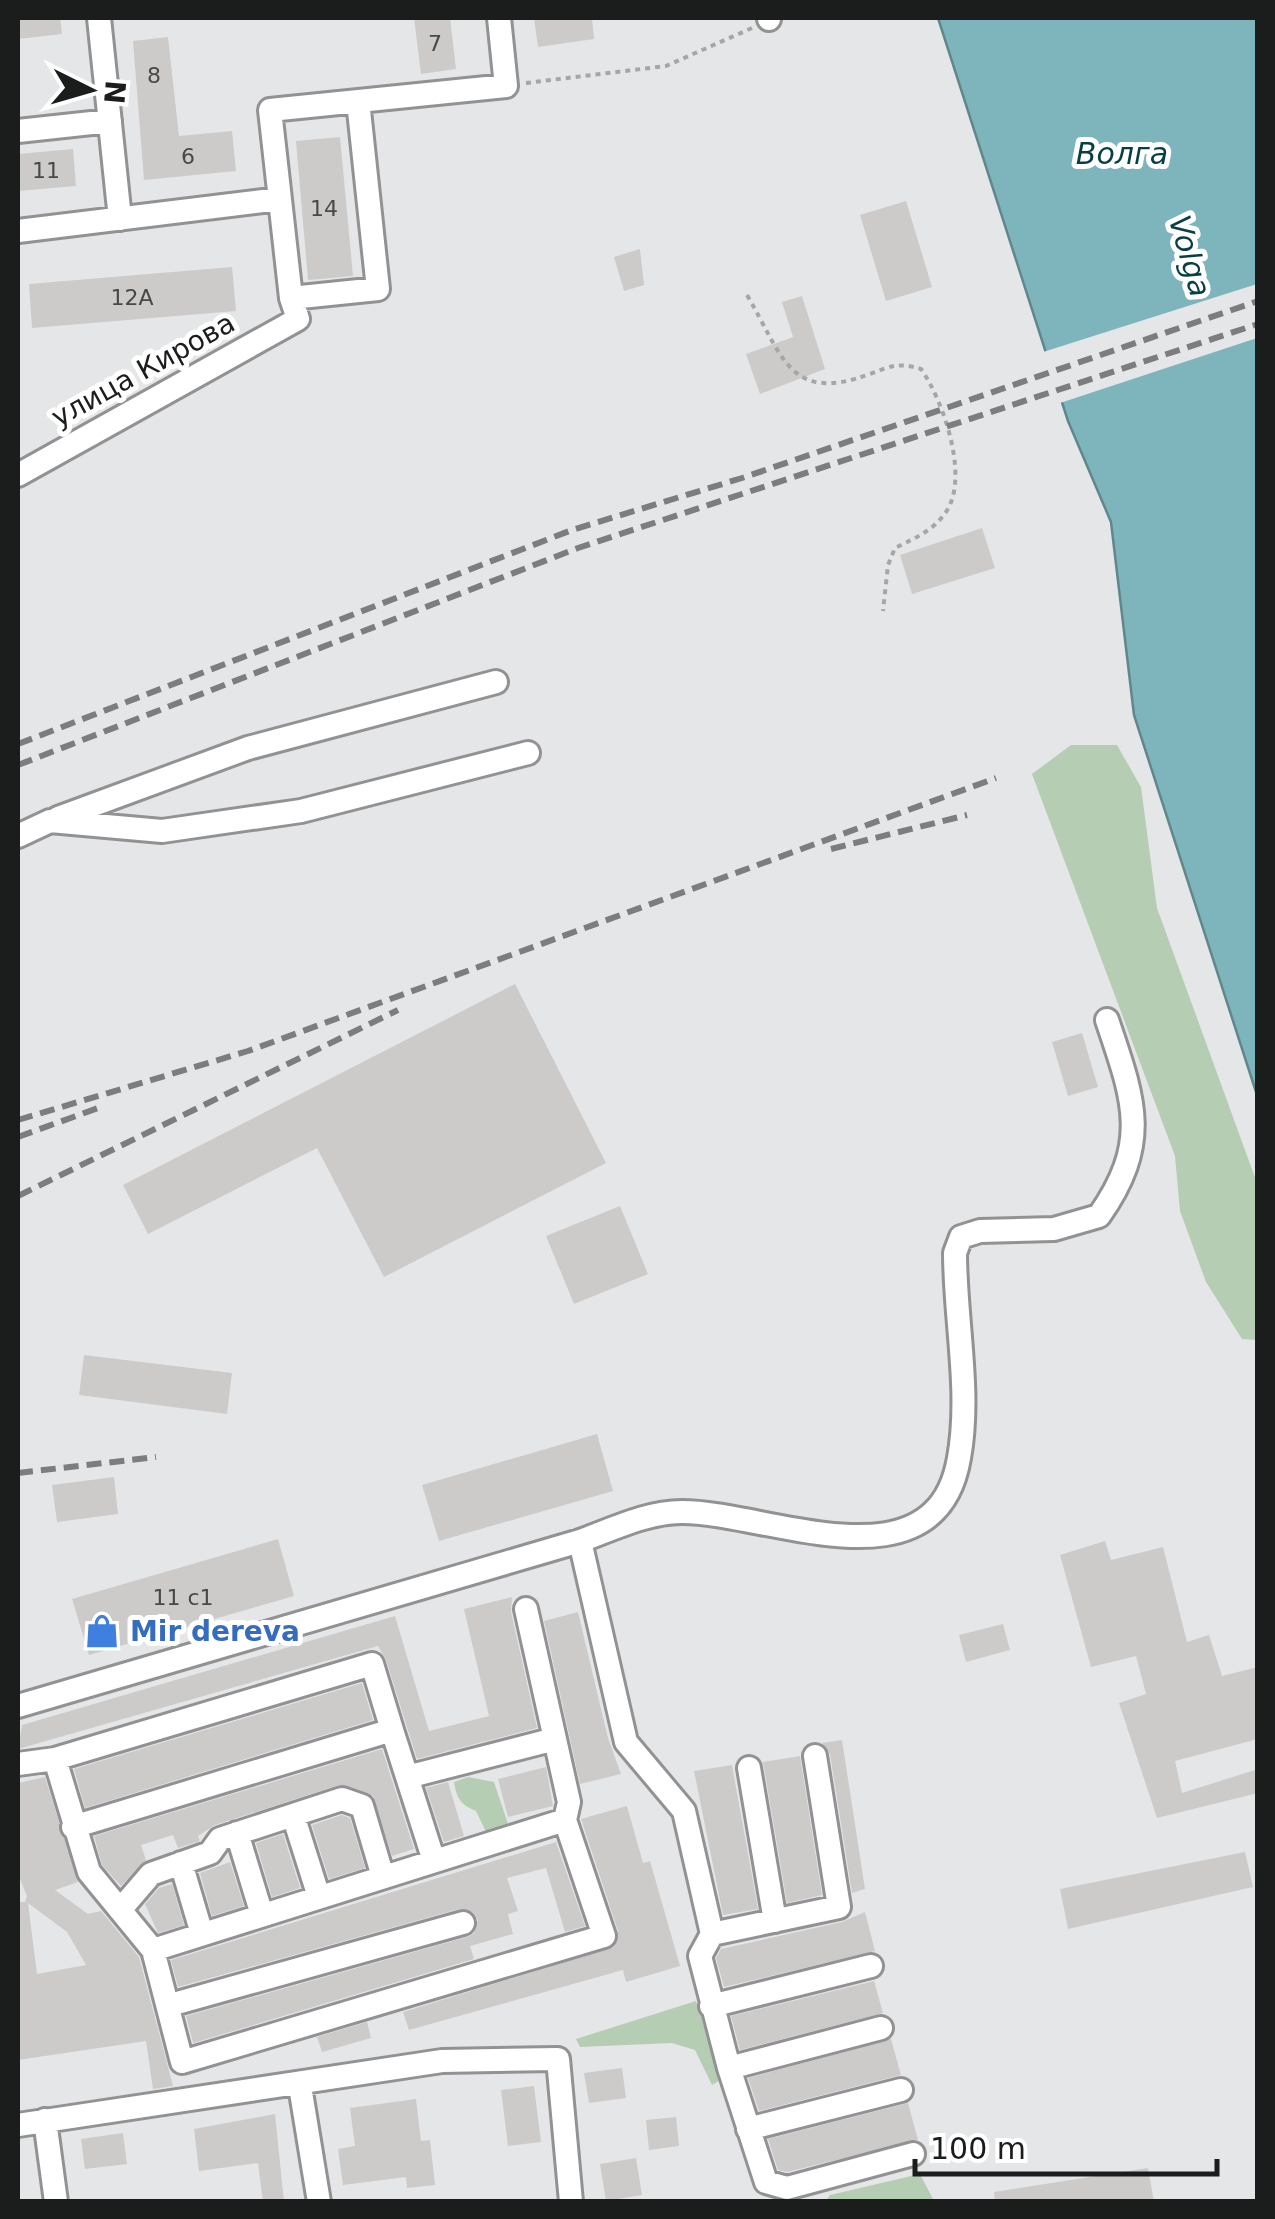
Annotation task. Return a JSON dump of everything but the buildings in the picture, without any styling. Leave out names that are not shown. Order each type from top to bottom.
[{"type":"street","points":[[100,18],[120,218]]},
{"type":"street","points":[[358,101],[378,289],[294,308],[270,110],[358,101],[506,86],[499,18]]},
{"type":"street","points":[[18,131],[110,121]]},
{"type":"street","points":[[18,230],[279,199]]},
{"type":"street","name":"улица Кирова","points":[[18,474],[294,308]]},
{"type":"street","points":[[18,836],[248,748],[496,682]]},
{"type":"street","points":[[50,822],[162,831],[302,811],[528,752]]},
{"type":"street","points":[[20,1697],[580,1541],[657,1513],[686,1512],[854,1538],[915,1526],[940,1508],[959,1460],[962,1386],[955,1253],[961,1236],[980,1231],[1054,1229],[1099,1216],[1132,1158],[1134,1116],[1107,1020]]},
{"type":"street","points":[[580,1541],[626,1742],[684,1811],[712,1934],[700,1956],[711,2006],[766,2182],[787,2188],[913,2154]]},
{"type":"street","points":[[54,1759],[89,1872],[153,1950],[182,2062],[604,1936],[565,1820],[569,1802],[526,1609]]},
{"type":"street","points":[[18,1764],[54,1759],[372,1664],[434,1861]]},
{"type":"street","points":[[73,1827],[392,1730]]},
{"type":"street","points":[[407,1778],[555,1739]]},
{"type":"street","points":[[712,1934],[850,1905],[816,1756]]},
{"type":"street","points":[[749,1768],[775,1921]]},
{"type":"street","points":[[120,1910],[151,1874],[210,1852],[220,1839],[342,1799],[362,1806],[383,1877]]},
{"type":"street","points":[[293,1815],[319,1897]]},
{"type":"street","points":[[153,1950],[565,1820]]},
{"type":"street","points":[[236,1834],[262,1915]]},
{"type":"street","points":[[181,1863],[202,1934]]},
{"type":"street","points":[[170,2005],[463,1923]]},
{"type":"street","points":[[711,2006],[871,1966]]},
{"type":"street","points":[[729,2068],[881,2028]]},
{"type":"street","points":[[18,2125],[300,2086],[442,2061],[558,2060],[571,2202]]},
{"type":"street","points":[[300,2086],[319,2202]]},
{"type":"street","points":[[748,2129],[900,2090]]},
{"type":"street","points":[[44,2120],[56,2202]]},
{"type":"path","points":[[506,86],[666,66],[769,18]]},
{"type":"path","points":[[747,295],[789,366],[808,384],[834,386],[899,362],[921,369],[935,395],[953,444],[949,508],[929,531],[895,548],[888,565],[883,610]]},
{"type":"green space","points":[[1071,745],[1117,745],[1141,787],[1157,908],[1257,1183],[1257,1340],[1242,1339],[1206,1282],[1180,1211],[1175,1156],[1032,774]]},
{"type":"green space","points":[[468,1777],[494,1782],[509,1827],[487,1834],[476,1811],[456,1793],[454,1782]]},
{"type":"green space","points":[[696,2001],[722,2079],[712,2085],[695,2050],[672,2043],[580,2047],[576,2039]]},
{"type":"green space","points":[[920,2174],[934,2201],[826,2201],[830,2195]]},
{"type":"water","name":"Волга","points":[[938,18],[1257,18],[1257,1095],[1134,715],[1111,522],[1068,421]]},
{"type":"pier","points":[[1257,284],[1257,338],[1057,404],[1040,353]]},
{"type":"railway","points":[[18,744],[572,530],[742,478],[1258,301]]},
{"type":"railway","points":[[18,765],[578,548],[1258,324]]},
{"type":"railway","points":[[18,1120],[248,1051],[996,778]]},
{"type":"railway","points":[[831,849],[967,815]]},
{"type":"railway","points":[[18,1196],[398,1010]]},
{"type":"railway","points":[[18,1137],[98,1108]]},
{"type":"railway","points":[[18,1473],[156,1457]]},
{"type":"place","name":"Mir dereva","points":[[102,1631]]},
{"type":"water label","name":"Volga","points":[[1190,256]]}]
